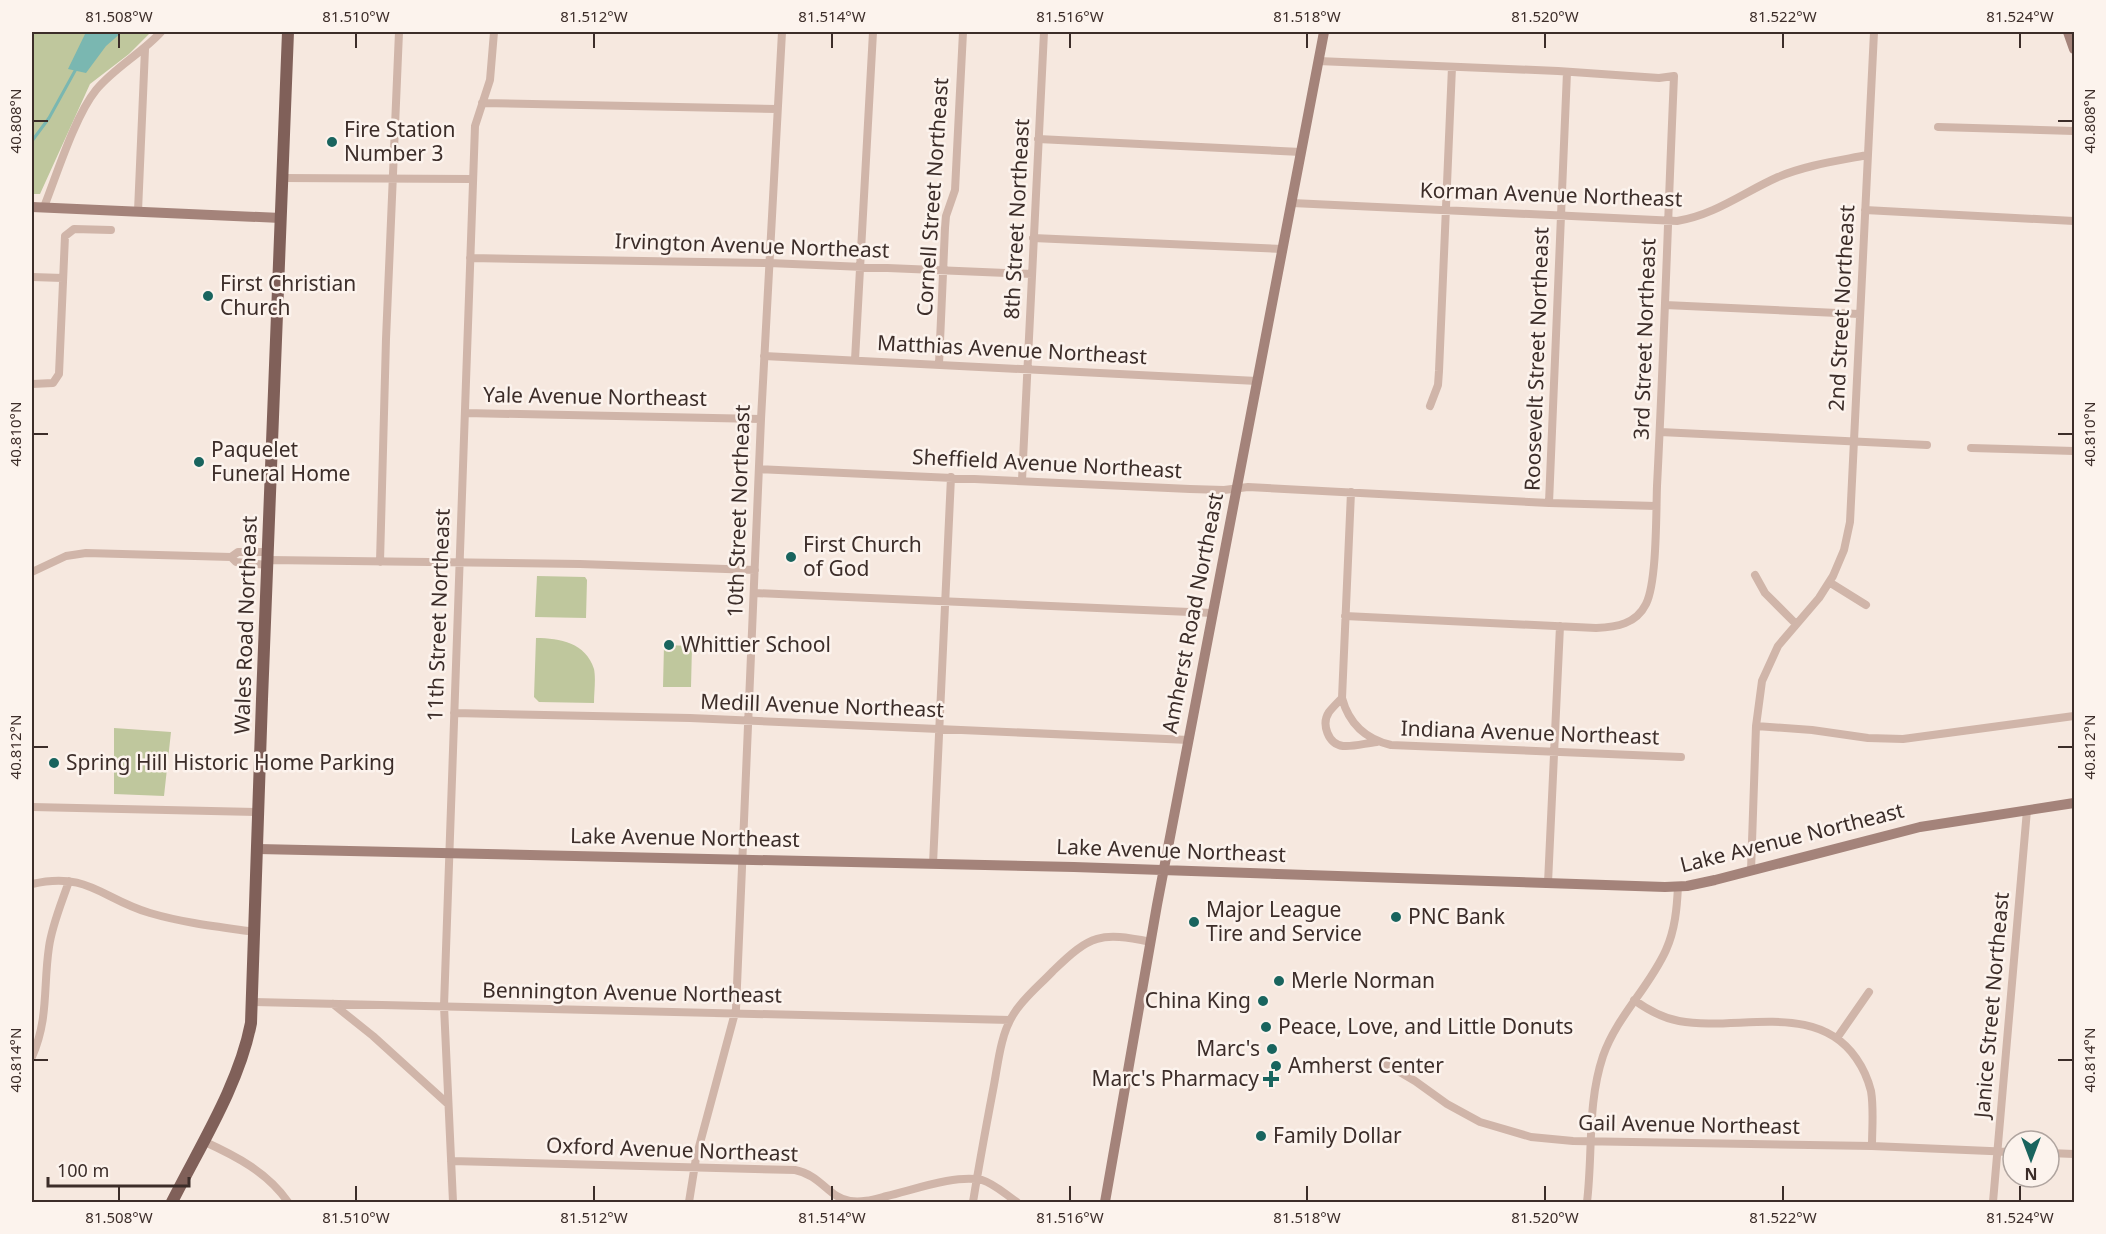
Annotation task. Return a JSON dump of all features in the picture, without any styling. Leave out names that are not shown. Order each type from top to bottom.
[{"type":"main road","name":"Wales Road Northeast","points":[[172,1203],[221,1106],[245,1050],[251,1023],[288,32]]},
{"type":"street","points":[[44,207],[94,92],[162,32]]},
{"type":"street","points":[[380,562],[386,339],[399,32]]},
{"type":"street","name":"11th Street Northeast","points":[[453,1203],[444,1006],[472,179],[475,126],[490,80],[494,32]]},
{"type":"street","name":"10th Street Northeast","points":[[690,1203],[694,1167],[735,1012],[764,356],[782,32]]},
{"type":"street","points":[[855,360],[873,32]]},
{"type":"street","name":"Cornell Street Northeast","points":[[939,364],[946,216],[955,190],[963,32]]},
{"type":"street","name":"8th Street Northeast","points":[[1022,480],[1044,32]]},
{"type":"street","name":"Amherst Road Northeast","points":[[1105,1203],[1164,870],[1324,32]]},
{"type":"street","name":"2nd Street Northeast","points":[[1751,871],[1756,726],[1759,693],[1765,671],[1778,646],[1819,598],[1829,582],[1839,563],[1848,536],[1874,32]]},
{"type":"street","points":[[2068,32],[2074,49]]},
{"type":"street","points":[[138,212],[145,49]]},
{"type":"street","points":[[1318,62],[1567,72]]},
{"type":"street","points":[[1430,406],[1438,385],[1439,371],[1452,67]]},
{"type":"street","name":"3rd Street Northeast","points":[[1345,616],[1612,627],[1628,622],[1639,614],[1647,603],[1652,582],[1660,432],[1674,76],[1650,77],[1567,72]]},
{"type":"street","name":"Roosevelt Street Northeast","points":[[1549,503],[1567,72]]},
{"type":"street","points":[[482,103],[777,109]]},
{"type":"street","points":[[1938,127],[2074,131]]},
{"type":"street","points":[[1038,139],[1301,152]]},
{"type":"street","name":"Korman Avenue Northeast","points":[[1292,202],[1668,221],[1700,217],[1792,172],[1868,155]]},
{"type":"street","points":[[282,178],[472,179]]},
{"type":"street","points":[[32,207],[281,218]]},
{"type":"street","points":[[1865,210],[2074,221]]},
{"type":"street","points":[[32,384],[47,385],[55,382],[59,371],[64,242],[68,232],[79,228],[111,230]]},
{"type":"street","points":[[1033,238],[1283,249]]},
{"type":"street","name":"Irvington Avenue Northeast","points":[[470,258],[769,263],[1032,274]]},
{"type":"street","points":[[32,277],[63,278]]},
{"type":"street","points":[[1665,305],[1859,314]]},
{"type":"street","name":"Matthias Avenue Northeast","points":[[764,356],[1257,381]]},
{"type":"street","name":"Yale Avenue Northeast","points":[[465,413],[761,419]]},
{"type":"street","points":[[1660,432],[1927,445]]},
{"type":"street","points":[[1971,448],[2074,451]]},
{"type":"street","name":"Sheffield Avenue Northeast","points":[[759,469],[1156,488],[1351,492],[1549,503],[1656,506]]},
{"type":"street","points":[[933,864],[951,477]]},
{"type":"street","points":[[1342,698],[1351,492]]},
{"type":"street","points":[[32,572],[66,556],[86,553],[231,557],[238,552],[268,559]]},
{"type":"street","points":[[231,557],[236,562],[268,559],[755,570]]},
{"type":"street","points":[[1755,575],[1765,593],[1796,624]]},
{"type":"street","points":[[1829,582],[1866,605]]},
{"type":"street","points":[[754,593],[1213,613]]},
{"type":"street","points":[[1548,883],[1560,626]]},
{"type":"street","name":"Indiana Avenue Northeast","points":[[1342,698],[1330,711],[1326,720],[1327,731],[1339,745],[1377,742],[1391,745],[1681,757]]},
{"type":"street","name":"Indiana Avenue Northeast","points":[[1342,698],[1346,711],[1356,728],[1377,742]]},
{"type":"street","name":"Medill Avenue Northeast","points":[[454,713],[618,716],[1189,740]]},
{"type":"street","points":[[1756,726],[1812,730],[1868,738],[1903,739],[2074,716]]},
{"type":"street","name":"Lake Avenue Northeast","points":[[258,849],[742,858],[1678,886],[1751,871],[1911,829],[2074,803]]},
{"type":"street","points":[[32,807],[259,812]]},
{"type":"street","name":"Janice Street Northeast","points":[[1993,1203],[2027,810]]},
{"type":"street","points":[[32,884],[54,880],[69,881],[89,886],[148,913],[255,932]]},
{"type":"street","points":[[32,1057],[45,1013],[49,945],[69,881]]},
{"type":"street","points":[[1587,1203],[1594,1094],[1604,1055],[1620,1020],[1657,968],[1670,940],[1678,886]]},
{"type":"street","points":[[973,1203],[1000,1052],[1010,1020],[1021,1003],[1072,952],[1092,939],[1106,936],[1151,942]]},
{"type":"street","points":[[1837,1038],[1869,992]]},
{"type":"street","points":[[1634,1000],[1655,1013],[1681,1022],[1796,1023],[1817,1028],[1837,1038],[1848,1047],[1861,1065],[1869,1085],[1873,1106],[1872,1146]]},
{"type":"street","name":"Bennington Avenue Northeast","points":[[253,1002],[1010,1020]]},
{"type":"street","points":[[333,1004],[373,1036],[448,1104]]},
{"type":"street","name":"Gail Avenue Northeast","points":[[1383,1062],[1447,1104],[1480,1122],[1531,1137],[1590,1141],[1872,1146],[2001,1151]]},
{"type":"street","points":[[203,1141],[259,1171],[269,1179],[288,1203]]},
{"type":"street","name":"Oxford Avenue Northeast","points":[[451,1161],[804,1172],[812,1175],[837,1196],[850,1202],[868,1201],[956,1180],[976,1179]]},
{"type":"street","points":[[976,1179],[995,1186],[1017,1203]]},
{"type":"green space","points":[[32,32],[151,32],[129,54],[90,84],[40,194],[32,194]]},
{"type":"green space","points":[[537,576],[585,577],[587,580],[586,618],[535,617]]},
{"type":"green space","points":[[536,638],[563,641],[585,653],[594,669],[594,703],[539,702],[534,697]]},
{"type":"green space","points":[[664,645],[692,646],[691,687],[663,687]]},
{"type":"green space","points":[[114,728],[171,732],[164,796],[114,794]]},
{"type":"water","points":[[86,32],[122,32],[106,46],[86,73],[68,69]]},
{"type":"waterway","points":[[32,141],[49,118],[76,69]]},
{"type":"place","name":"Fire Station Number 3","points":[[332,142]]},
{"type":"place","name":"First Christian Church","points":[[208,296]]},
{"type":"place","name":"Paquelet Funeral Home","points":[[199,462]]},
{"type":"place","name":"First Church of God","points":[[791,557]]},
{"type":"place","name":"Whittier School","points":[[669,645]]},
{"type":"place","name":"Spring Hill Historic Home Parking","points":[[54,763]]},
{"type":"place","name":"PNC Bank","points":[[1396,917]]},
{"type":"place","name":"Major League Tire and Service","points":[[1194,922]]},
{"type":"place","name":"Merle Norman","points":[[1279,981]]},
{"type":"place","name":"China King","points":[[1263,1001]]},
{"type":"place","name":"Peace, Love, and Little Donuts","points":[[1266,1027]]},
{"type":"place","name":"Marc's","points":[[1272,1049]]},
{"type":"place","name":"Amherst Center","points":[[1276,1066]]},
{"type":"place","name":"Marc's Pharmacy","points":[[1271,1079]]},
{"type":"place","name":"Family Dollar","points":[[1261,1136]]}]
